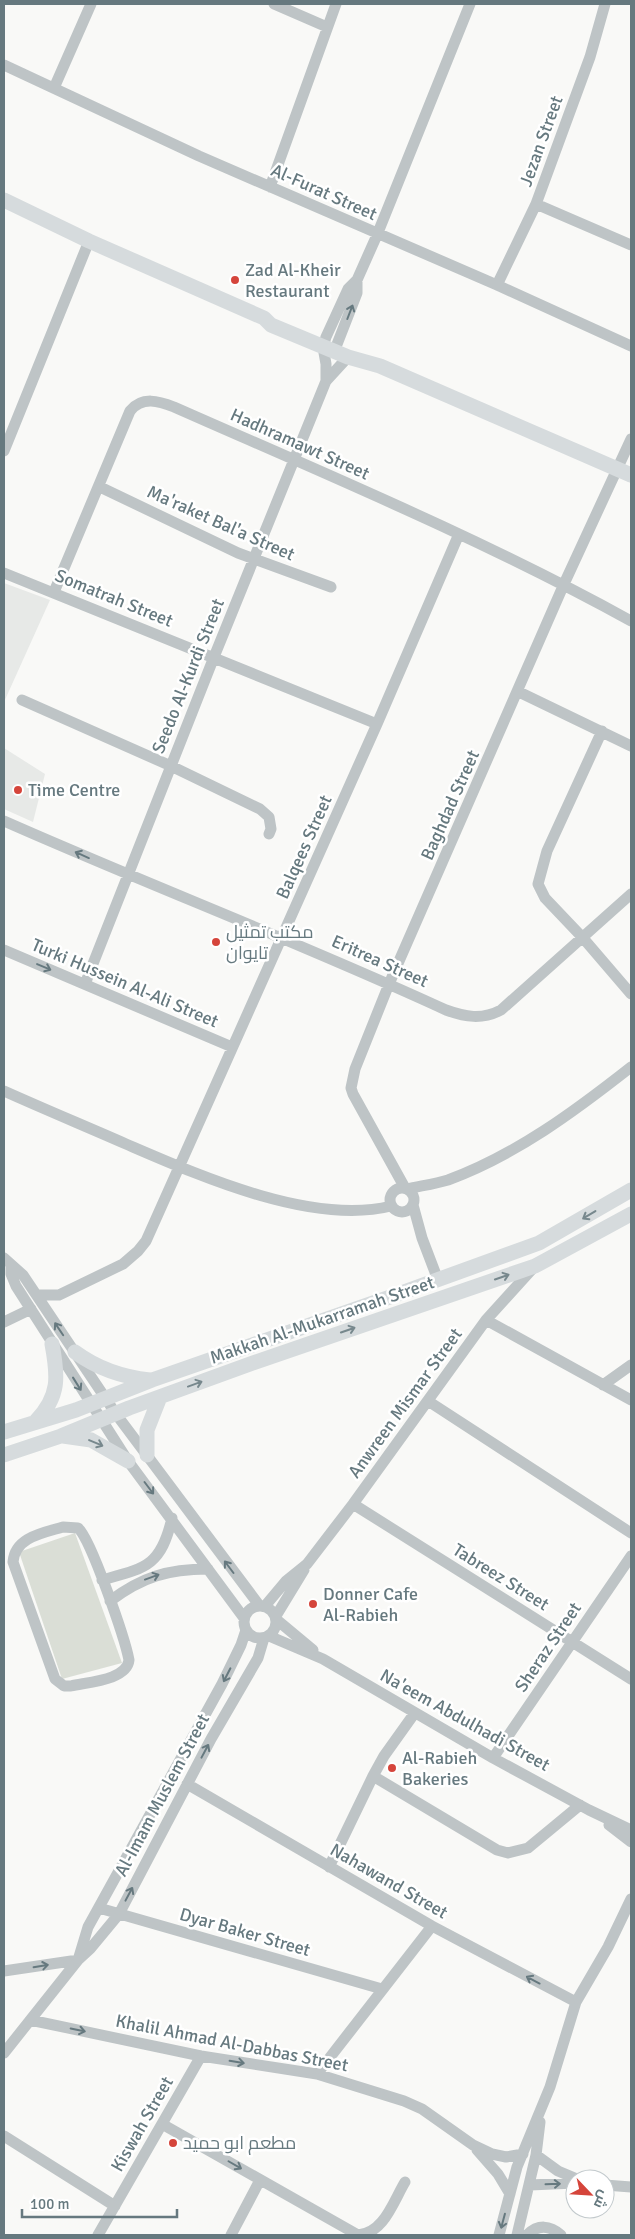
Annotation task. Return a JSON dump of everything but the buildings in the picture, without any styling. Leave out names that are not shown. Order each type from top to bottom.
[{"type":"main road","points":[[4,200],[264,318],[273,318],[631,474]]},
{"type":"main road","points":[[330,344],[348,357],[380,366]]},
{"type":"main road","name":"Makkah Al-Mukarramah Street","points":[[4,1432],[106,1399],[152,1380],[539,1243],[631,1190]]},
{"type":"main road","name":"Makkah Al-Mukarramah Street","points":[[4,1455],[61,1436],[250,1364],[535,1266],[631,1214]]},
{"type":"main road","points":[[36,1421],[48,1407],[55,1392],[56,1368],[52,1344]]},
{"type":"main road","points":[[74,1352],[118,1374],[152,1380]]},
{"type":"main road","points":[[146,1455],[149,1422],[160,1397]]},
{"type":"main road","points":[[61,1436],[91,1440],[128,1460]]},
{"type":"street","points":[[54,88],[91,4]]},
{"type":"street","points":[[274,4],[327,27]]},
{"type":"street","points":[[270,187],[336,4]]},
{"type":"street","name":"Jezan Street","points":[[497,285],[536,204],[590,56],[605,4]]},
{"type":"street","points":[[330,344],[357,292],[357,280],[377,235],[469,5]]},
{"type":"street","name":"Al-Furat Street","points":[[4,65],[199,156],[377,235],[497,285],[631,346]]},
{"type":"street","points":[[536,204],[631,243]]},
{"type":"street","points":[[4,451],[89,240]]},
{"type":"street","name":"Seedo Al-Kurdi Street","points":[[326,381],[326,364],[330,344]]},
{"type":"street","name":"Seedo Al-Kurdi Street","points":[[85,984],[214,657],[326,381],[348,357]]},
{"type":"street","name":"Hadhramawt Street","points":[[54,592],[100,487],[130,411],[137,404],[146,401],[161,402],[174,407],[459,534],[564,584],[631,621]]},
{"type":"street","name":"Baghdad Street","points":[[402,1189],[351,1088],[355,1069],[564,584],[631,439]]},
{"type":"street","name":"Ma'raket Bal'a Street","points":[[100,487],[254,560],[330,587]]},
{"type":"street","name":"Balqees Street","points":[[37,1295],[59,1295],[123,1264],[146,1241],[378,724],[459,534]]},
{"type":"street","name":"Somatrah Street","points":[[4,573],[378,724]]},
{"type":"street","points":[[519,692],[631,746]]},
{"type":"street","points":[[22,700],[171,766],[266,813],[271,822],[269,834]]},
{"type":"street","points":[[602,731],[547,851],[538,884],[544,898],[583,938],[631,994]]},
{"type":"street","name":"Eritrea Street","points":[[4,821],[463,1016],[492,1014],[510,1003],[631,894]]},
{"type":"street","name":"Turki Hussein Al-Ali Street","points":[[4,950],[232,1047]]},
{"type":"street","points":[[446,1180],[402,1189],[390,1197],[391,1206],[393,1209],[401,1212],[408,1211],[413,1203],[446,1180],[494,1159],[528,1141],[572,1112],[631,1067]]},
{"type":"street","points":[[4,1091],[180,1167],[258,1195],[290,1202],[356,1211],[391,1206]]},
{"type":"street","points":[[402,1189],[412,1194],[422,1238],[438,1280]]},
{"type":"street","points":[[401,1212],[422,1238]]},
{"type":"street","points":[[8,1262],[18,1270],[37,1295],[116,1414],[146,1455],[262,1606],[272,1610],[276,1618]]},
{"type":"street","points":[[8,1262],[13,1280],[100,1420],[244,1618],[246,1630],[254,1637],[266,1637],[275,1629],[276,1618],[307,1564]]},
{"type":"street","name":"Anwreen Mismar Street","points":[[307,1564],[353,1504],[486,1320],[535,1266]]},
{"type":"street","points":[[48,1312],[59,1295]]},
{"type":"street","points":[[4,1322],[31,1309]]},
{"type":"street","points":[[486,1320],[631,1400]]},
{"type":"street","points":[[603,1385],[631,1365]]},
{"type":"street","points":[[428,1401],[631,1533]]},
{"type":"street","name":"Tabreez Street","points":[[353,1504],[631,1679]]},
{"type":"street","points":[[102,1580],[147,1566],[159,1555],[165,1544],[172,1518]]},
{"type":"street","points":[[63,1528],[78,1528],[84,1534],[102,1580],[128,1653],[129,1660],[126,1669],[119,1675],[64,1686],[55,1679],[13,1562],[16,1548],[21,1543],[40,1534],[63,1528]]},
{"type":"street","name":"Sheraz Street","points":[[493,1758],[631,1556]]},
{"type":"street","points":[[244,1618],[250,1609],[262,1606],[286,1581],[307,1564]]},
{"type":"street","points":[[110,1601],[140,1582],[167,1572],[185,1569],[208,1569]]},
{"type":"street","name":"Na'eem Abdulhadi Street","points":[[276,1618],[324,1659],[414,1714],[585,1808],[631,1830]]},
{"type":"street","name":"Al-Imam Muslem Street","points":[[78,1960],[88,1927],[226,1676],[246,1630]]},
{"type":"street","name":"Na'eem Abdulhadi Street","points":[[266,1637],[324,1659]]},
{"type":"street","name":"Al-Imam Muslem Street","points":[[4,2053],[78,1960],[90,1949],[119,1914],[187,1784],[258,1658],[266,1637]]},
{"type":"street","points":[[329,1867],[384,1756],[414,1714]]},
{"type":"street","points":[[373,1776],[487,1844],[508,1853],[528,1848],[585,1808]]},
{"type":"street","name":"Nahawand Street","points":[[187,1784],[432,1926],[576,2002]]},
{"type":"street","name":"Na'eem Abdulhadi Street","points":[[585,1808],[631,1842]]},
{"type":"street","points":[[608,1947],[631,1898]]},
{"type":"street","name":"Dyar Baker Street","points":[[99,1908],[382,1989]]},
{"type":"street","points":[[499,2235],[523,2154],[541,2109],[576,2002],[608,1947],[631,1917]]},
{"type":"street","points":[[317,2074],[432,1926]]},
{"type":"street","points":[[4,1971],[78,1960]]},
{"type":"street","name":"Khalil Ahmad Al-Dabbas Street","points":[[30,2020],[201,2056],[317,2074],[404,2101],[428,2113],[473,2144],[492,2154],[506,2157],[523,2154]]},
{"type":"street","name":"Kiswah Street","points":[[98,2235],[201,2056]]},
{"type":"street","points":[[517,2235],[536,2155],[541,2109]]},
{"type":"street","points":[[162,2124],[358,2235],[374,2231],[382,2224],[404,2182]]},
{"type":"street","points":[[4,2136],[115,2206]]},
{"type":"street","name":"Khalil Ahmad Al-Dabbas Street","points":[[473,2144],[498,2174],[510,2194]]},
{"type":"street","points":[[536,2155],[565,2173]]},
{"type":"street","points":[[231,2235],[260,2180]]},
{"type":"street","points":[[530,2186],[565,2184]]},
{"type":"street","points":[[615,2186],[631,2187]]},
{"type":"street","points":[[526,2235],[538,2227],[547,2226],[561,2235]]},
{"type":"shaded area","points":[[4,583],[50,600],[4,702]]},
{"type":"shaded area","points":[[4,748],[45,774],[33,822],[4,809]]},
{"type":"shaded area","points":[[75,1533],[122,1663],[62,1679],[19,1552]]},
{"type":"place","name":"Zad Al-Kheir Restaurant","points":[[235,280]]},
{"type":"place","name":"Time Centre","points":[[18,790]]},
{"type":"place","name":"مكتب تمثيل تايوان","points":[[216,942]]},
{"type":"place","name":"Donner Cafe Al-Rabieh","points":[[313,1604]]},
{"type":"place","name":"Al-Rabieh Bakeries","points":[[392,1768]]},
{"type":"place","name":"مطعم ابو حميد","points":[[173,2143]]}]
